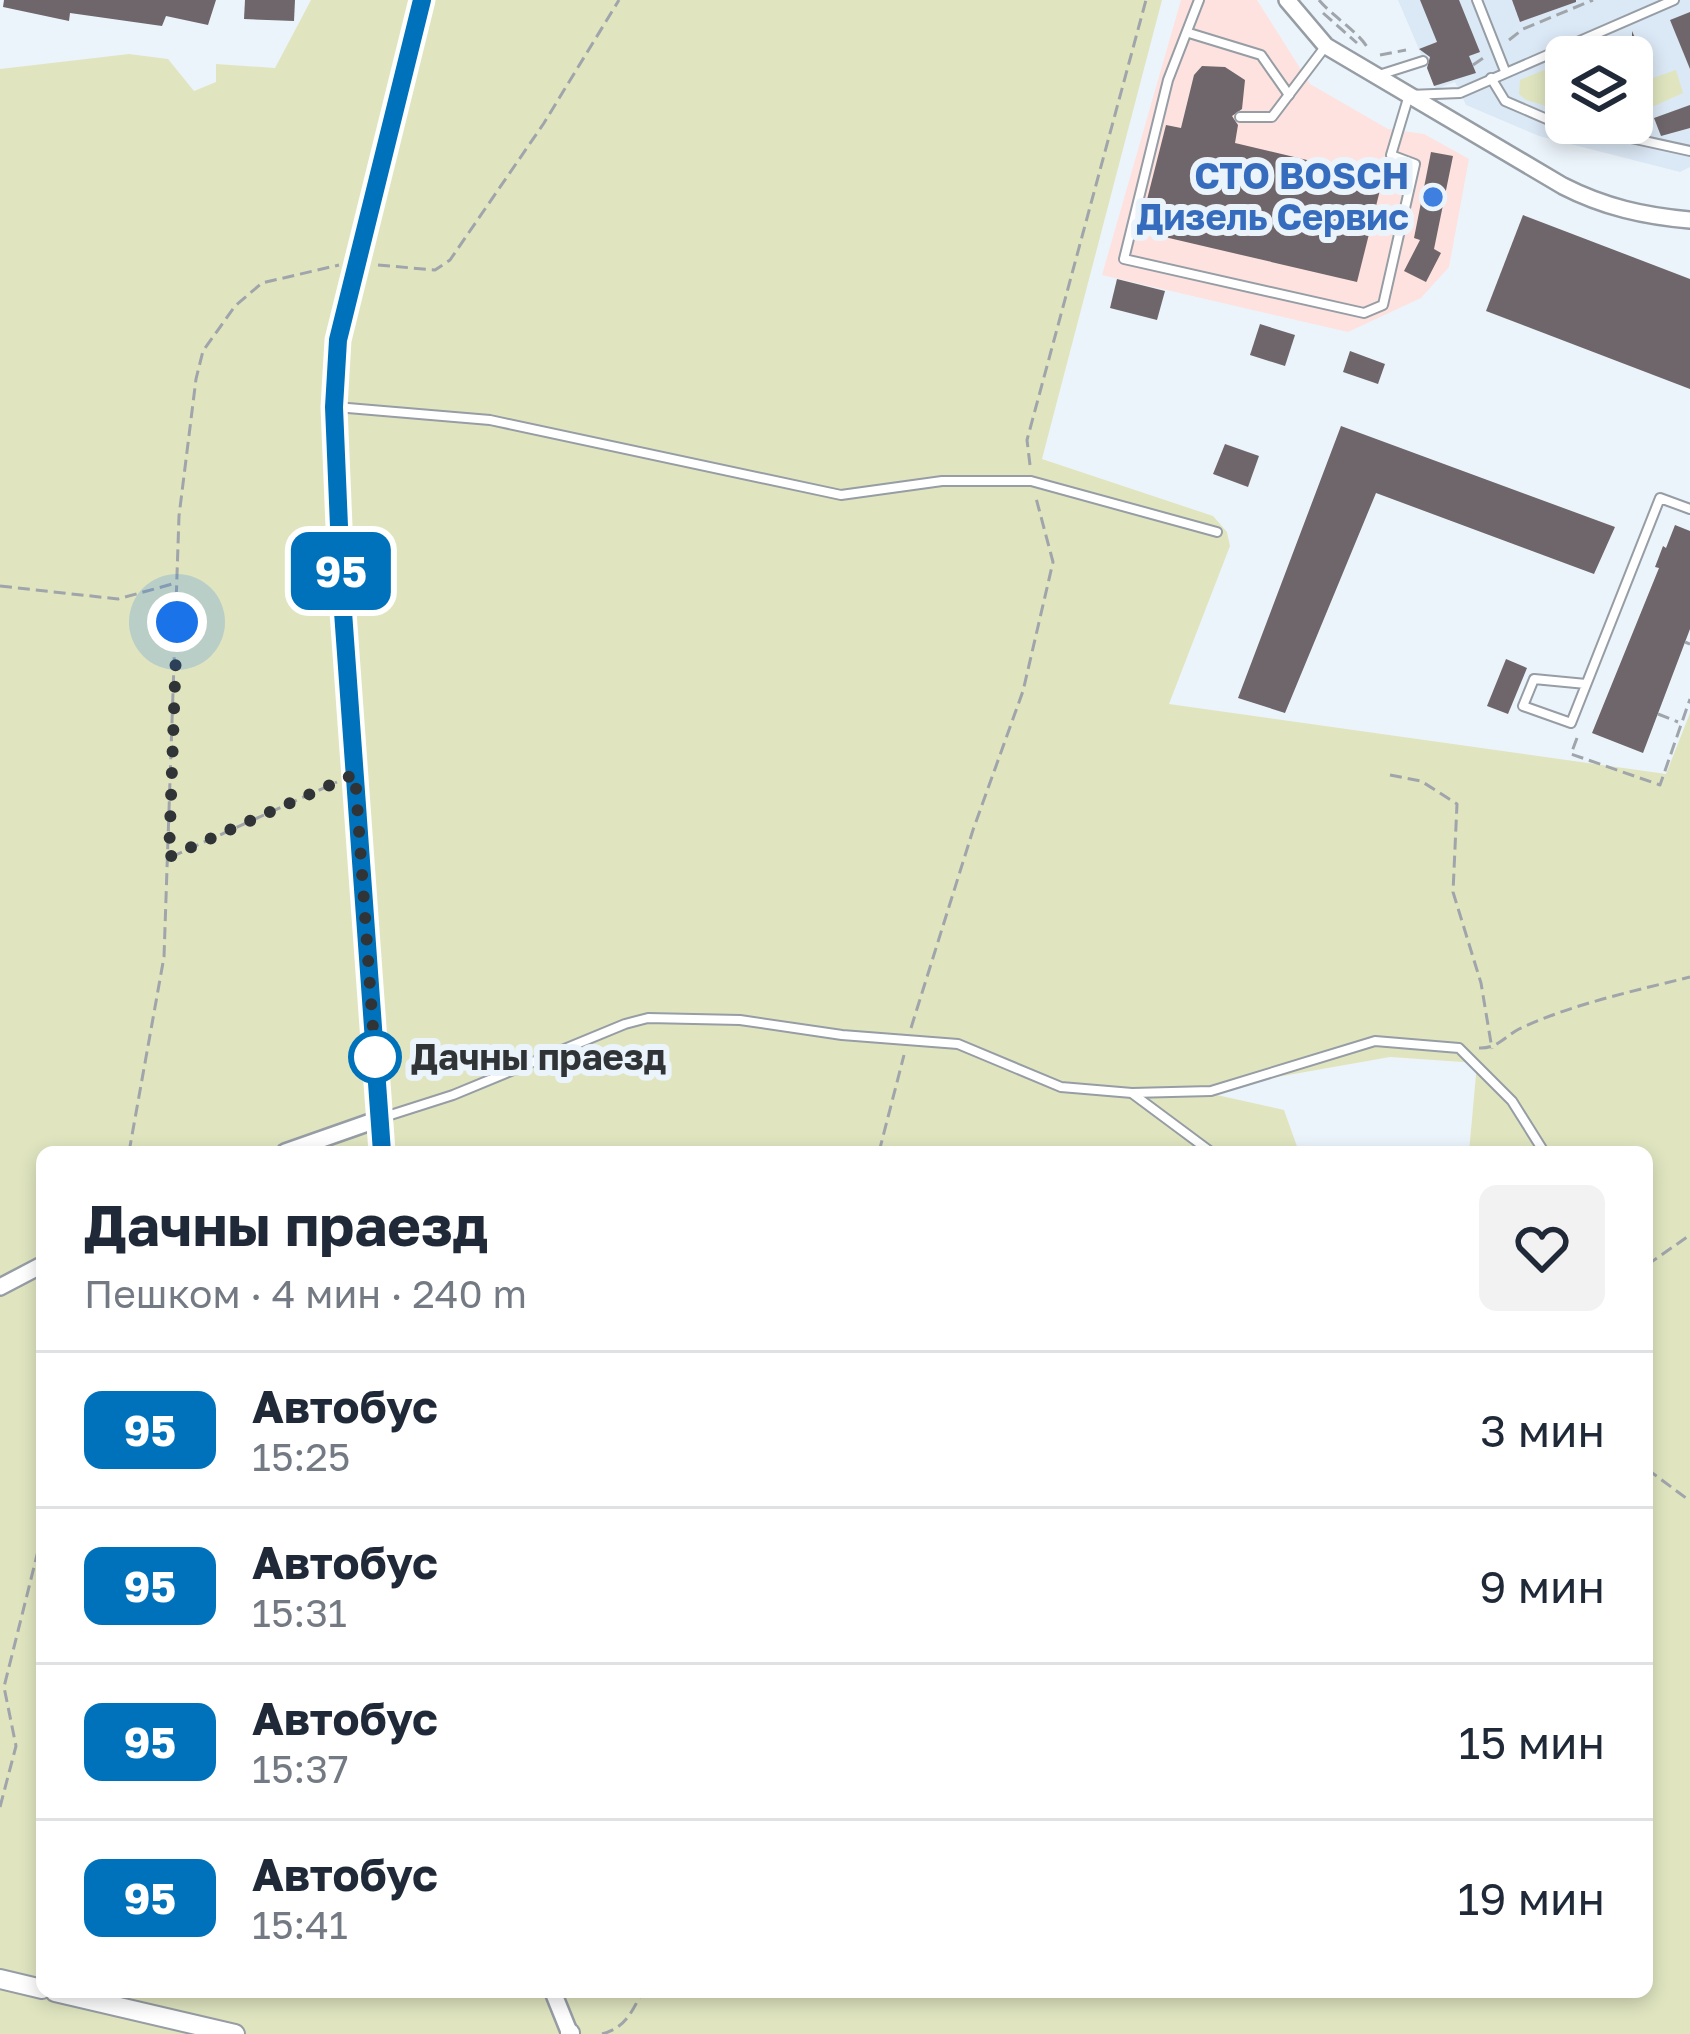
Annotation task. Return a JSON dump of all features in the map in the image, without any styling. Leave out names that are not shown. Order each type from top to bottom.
[{"type":"street","points":[[381,1146],[335,483],[334,407],[338,340],[422,0]]},
{"type":"street","points":[[1287,0],[1326,46],[1590,200],[1649,217],[1690,220]]},
{"type":"street","points":[[302,1146],[379,1119]]},
{"type":"street","points":[[0,1287],[36,1268]]},
{"type":"street","points":[[0,1979],[36,1988]]},
{"type":"street","points":[[81,1998],[235,2034]]},
{"type":"street","points":[[555,1998],[570,2034]]},
{"type":"lane","points":[[1198,0],[1168,80],[1124,259],[1364,313],[1383,305],[1415,164],[1391,154],[1409,95],[1460,93],[1674,0]]},
{"type":"lane","points":[[1477,0],[1505,71]]},
{"type":"lane","points":[[1188,32],[1261,55],[1288,95]]},
{"type":"lane","points":[[1240,117],[1272,117],[1326,46]]},
{"type":"lane","points":[[1377,76],[1424,61]]},
{"type":"lane","points":[[1491,78],[1504,101],[1545,117]]},
{"type":"lane","points":[[1653,143],[1690,151]]},
{"type":"lane","points":[[334,407],[490,420],[841,495],[941,481],[1031,481],[1217,532]]},
{"type":"lane","points":[[1586,684],[1534,680],[1523,706],[1570,723],[1586,684],[1660,498],[1690,509]]},
{"type":"lane","points":[[379,1119],[453,1096],[648,1018],[740,1020],[842,1035],[958,1044],[1061,1087],[1132,1093],[1211,1091],[1376,1041],[1459,1048],[1512,1101],[1540,1146]]},
{"type":"lane","points":[[1132,1093],[1203,1146]]},
{"type":"path","points":[[130,1146],[164,957],[179,516],[203,351],[235,306],[262,283],[310,269],[356,263],[435,270],[450,260],[544,122],[619,0]]},
{"type":"path","points":[[881,1146],[908,1038],[973,830],[1023,691],[1053,562],[1031,481],[1027,440],[1146,0]]},
{"type":"path","points":[[1309,0],[1377,56],[1407,50],[1424,61]]},
{"type":"path","points":[[1473,65],[1523,29],[1593,0]]},
{"type":"path","points":[[0,586],[118,599],[178,582]]},
{"type":"path","points":[[1580,732],[1571,754],[1660,785],[1690,699]]},
{"type":"path","points":[[1658,714],[1682,723]]},
{"type":"path","points":[[169,857],[355,774]]},
{"type":"path","points":[[1390,776],[1421,782],[1456,804],[1453,892],[1481,983],[1492,1049]]},
{"type":"path","points":[[1459,1048],[1492,1049],[1518,1030],[1619,994],[1690,977]]},
{"type":"path","points":[[1653,1261],[1690,1234]]},
{"type":"path","points":[[1653,1473],[1690,1501]]},
{"type":"path","points":[[0,1807],[16,1747],[4,1687],[36,1559]]},
{"type":"path","points":[[602,2034],[629,2018],[640,1998]]},
{"type":"shaded area","points":[[1181,0],[1257,0],[1310,84],[1388,129],[1424,134],[1469,159],[1449,267],[1421,298],[1348,332],[1102,275]]},
{"type":"shaded area","points":[[1398,0],[1690,0],[1690,167],[1680,172],[1570,144],[1653,144],[1653,36],[1545,36],[1545,138],[1466,105],[1455,82],[1436,89]]},
{"type":"green space","points":[[311,0],[1162,0],[1042,459],[1213,516],[1227,532],[1230,546],[1169,704],[1666,774],[1690,713],[1690,2034],[0,2034],[0,69],[129,54],[168,59],[194,91],[216,82],[216,64],[275,68]]},
{"type":"green space","points":[[1545,70],[1545,106],[1519,94],[1520,80]]},
{"type":"green space","points":[[1676,70],[1683,93],[1653,107],[1653,78]]},
{"type":"building","points":[[4,0],[216,0],[208,25],[166,16],[162,26],[70,13],[69,21],[3,7]]},
{"type":"building","points":[[245,0],[295,0],[294,21],[244,19]]},
{"type":"building","points":[[1420,0],[1459,0],[1480,52],[1469,56],[1476,73],[1434,86],[1427,68],[1430,57],[1419,49],[1437,42]]},
{"type":"building","points":[[1512,0],[1576,0],[1576,2],[1520,22]]},
{"type":"building","points":[[1690,12],[1690,69],[1670,20]]},
{"type":"building","points":[[1202,66],[1225,67],[1245,80],[1242,109],[1232,116],[1238,125],[1235,143],[1383,178],[1357,282],[1139,231],[1166,125],[1181,128],[1194,75]]},
{"type":"building","points":[[1690,105],[1690,128],[1661,136],[1654,118]]},
{"type":"building","name":"СТО BOSCH Дизель Сервис","points":[[1431,152],[1453,156],[1434,249],[1441,253],[1426,282],[1404,271],[1420,240],[1414,238]]},
{"type":"building","points":[[1523,215],[1690,279],[1690,389],[1486,311]]},
{"type":"building","points":[[1117,279],[1165,291],[1157,320],[1110,308]]},
{"type":"building","points":[[1260,324],[1295,335],[1285,366],[1250,355]]},
{"type":"building","points":[[1350,351],[1385,364],[1378,384],[1343,372]]},
{"type":"building","points":[[1341,426],[1615,527],[1594,574],[1376,493],[1285,713],[1238,698]]},
{"type":"building","points":[[1225,444],[1259,456],[1248,487],[1213,474]]},
{"type":"building","points":[[1675,525],[1690,531],[1690,629],[1643,753],[1592,733]]},
{"type":"building","points":[[1506,659],[1527,668],[1508,714],[1487,706]]},
{"type":"bus line","name":"95","points":[[382,1146],[342,598],[334,407],[338,340],[422,0]]},
{"type":"place","name":"СТО BOSCH Дизель Сервис","points":[[1433,197]]},
{"type":"place","name":"Дачны праезд","points":[[375,1057]]},
{"type":"route","points":[[177,622],[169,857],[355,774],[375,1057]]}]
